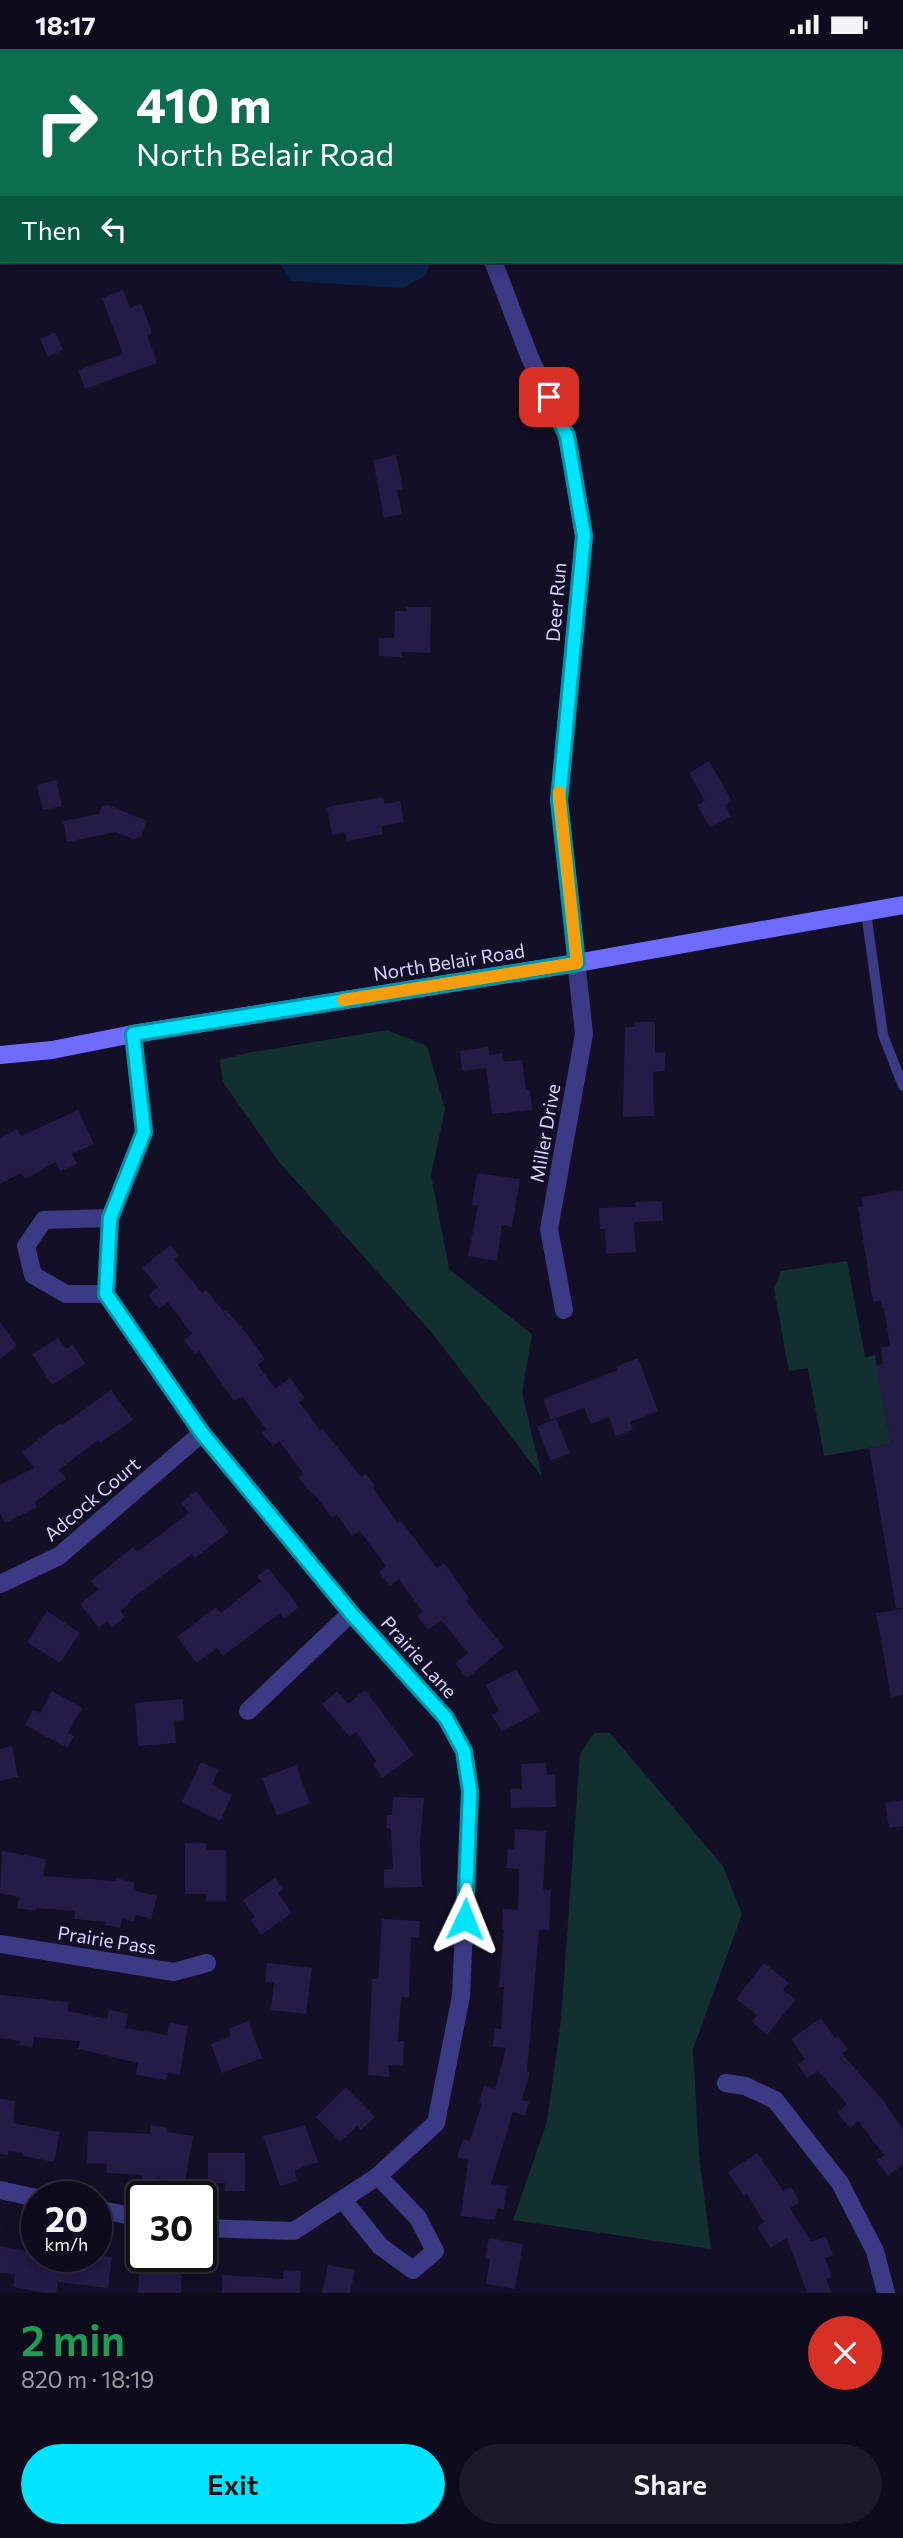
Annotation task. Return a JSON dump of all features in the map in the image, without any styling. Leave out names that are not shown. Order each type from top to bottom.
[{"type":"street","name":"Deer Run","points":[[494,263],[530,358],[567,436],[584,536],[559,800],[577,963]]},
{"type":"street","name":"North Belair Road","points":[[0,1055],[52,1050],[133,1034],[577,963],[903,905]]},
{"type":"street","name":"Miller Drive","points":[[564,1310],[550,1229],[584,1034],[577,963]]},
{"type":"street","points":[[110,1218],[44,1220],[26,1246],[33,1275],[66,1294],[106,1294],[110,1218],[144,1132],[133,1034]]},
{"type":"street","name":"Prairie Lane","points":[[106,1294],[202,1433],[351,1613],[446,1718],[464,1751],[470,1791],[461,1996],[436,2123],[378,2176],[294,2231],[217,2229]]},
{"type":"street","name":"Adcock Court","points":[[0,1584],[59,1556],[202,1433]]},
{"type":"street","points":[[248,1711],[351,1613]]},
{"type":"street","name":"Prairie Pass","points":[[0,1944],[174,1972],[207,1963]]},
{"type":"street","points":[[726,2083],[745,2086],[775,2100],[840,2183],[875,2251],[886,2293]]},
{"type":"street","points":[[343,2200],[380,2246],[413,2270],[435,2251],[418,2218],[378,2176]]},
{"type":"street","points":[[0,2190],[21,2194]]},
{"type":"lane","points":[[866,912],[883,1035],[903,1086]]},
{"type":"green space","points":[[387,1030],[427,1046],[445,1109],[431,1175],[449,1269],[532,1334],[522,1393],[542,1477],[433,1334],[279,1162],[223,1082],[220,1060],[252,1052]]},
{"type":"green space","points":[[847,1261],[865,1357],[875,1355],[891,1444],[824,1456],[808,1368],[789,1371],[774,1289],[781,1271]]},
{"type":"green space","points":[[594,1733],[610,1733],[723,1866],[742,1914],[693,2049],[699,2155],[711,2249],[513,2220],[547,2122],[561,2020],[580,1754]]},
{"type":"water","points":[[279,263],[428,263],[429,267],[426,275],[404,288],[291,281]]},
{"type":"building","points":[[123,290],[130,308],[141,303],[152,333],[147,335],[157,363],[85,389],[78,370],[123,354],[102,298]]},
{"type":"building","points":[[55,332],[63,350],[48,357],[40,339]]},
{"type":"building","points":[[396,455],[403,489],[397,490],[402,514],[384,518],[373,460]]},
{"type":"building","points":[[406,607],[431,607],[430,653],[402,652],[402,657],[379,656],[379,638],[394,638],[395,611],[406,611]]},
{"type":"building","points":[[709,761],[732,801],[725,805],[731,816],[710,828],[697,805],[705,801],[689,773]]},
{"type":"building","points":[[56,780],[62,806],[43,810],[37,785]]},
{"type":"building","points":[[383,797],[385,804],[400,801],[404,822],[382,826],[383,834],[347,841],[345,833],[332,835],[327,807]]},
{"type":"building","points":[[108,805],[147,821],[141,837],[133,839],[116,832],[67,842],[63,821],[99,814],[102,806]]},
{"type":"building","points":[[635,1022],[655,1022],[655,1053],[665,1053],[665,1071],[653,1072],[654,1116],[623,1117],[625,1027],[635,1027]]},
{"type":"building","points":[[488,1047],[489,1055],[503,1053],[504,1062],[522,1060],[532,1110],[492,1114],[486,1068],[462,1071],[460,1051]]},
{"type":"building","points":[[78,1110],[94,1144],[72,1154],[77,1164],[60,1171],[56,1162],[25,1179],[21,1173],[0,1184],[0,1138],[17,1129],[21,1136]]},
{"type":"building","points":[[477,1173],[520,1179],[512,1227],[502,1225],[497,1261],[468,1256],[478,1206],[472,1205]]},
{"type":"building","points":[[903,1190],[903,1608],[896,1608],[869,1448],[891,1444],[876,1365],[883,1364],[881,1347],[890,1346],[884,1308],[881,1301],[873,1302],[858,1207],[863,1206],[861,1197]]},
{"type":"building","points":[[662,1201],[663,1221],[634,1222],[636,1252],[606,1254],[605,1229],[600,1229],[599,1208],[636,1207],[635,1202]]},
{"type":"building","points":[[170,1245],[179,1256],[174,1259],[202,1293],[206,1290],[248,1335],[265,1359],[258,1365],[275,1389],[290,1378],[305,1398],[299,1402],[320,1430],[322,1428],[361,1477],[366,1474],[398,1523],[401,1521],[437,1568],[444,1563],[470,1599],[466,1601],[504,1647],[467,1678],[455,1663],[468,1653],[441,1620],[428,1630],[417,1616],[423,1612],[399,1579],[390,1586],[379,1572],[386,1566],[360,1531],[352,1536],[337,1515],[332,1518],[299,1478],[304,1474],[279,1441],[273,1446],[262,1433],[266,1429],[242,1396],[234,1401],[199,1351],[195,1354],[184,1340],[192,1334],[168,1302],[159,1309],[148,1295],[158,1287],[142,1268]]},
{"type":"building","points":[[0,1322],[17,1346],[0,1359]]},
{"type":"building","points":[[58,1338],[66,1349],[73,1345],[85,1364],[52,1385],[32,1354]]},
{"type":"building","points":[[638,1358],[658,1411],[630,1422],[633,1430],[616,1436],[609,1417],[591,1424],[584,1408],[551,1420],[543,1399],[618,1370],[616,1367]]},
{"type":"building","points":[[111,1390],[133,1420],[100,1443],[98,1440],[59,1470],[66,1479],[35,1502],[37,1507],[5,1523],[0,1513],[0,1485],[34,1468],[22,1452]]},
{"type":"building","points":[[556,1419],[570,1453],[550,1461],[537,1426]]},
{"type":"building","points":[[196,1491],[229,1532],[195,1558],[192,1554],[131,1599],[120,1611],[125,1617],[112,1628],[107,1621],[99,1628],[80,1604],[99,1589],[91,1581],[133,1547],[137,1552],[189,1513],[181,1503]]},
{"type":"building","points":[[268,1568],[299,1607],[284,1619],[280,1613],[223,1656],[217,1648],[197,1663],[177,1637],[216,1607],[221,1613],[261,1581],[257,1576]]},
{"type":"building","points":[[903,1609],[903,1695],[891,1697],[876,1613]]},
{"type":"building","points":[[47,1611],[80,1633],[60,1663],[27,1642]]},
{"type":"building","points":[[516,1669],[540,1711],[502,1732],[492,1715],[499,1711],[486,1685]]},
{"type":"building","points":[[365,1690],[414,1755],[382,1778],[373,1764],[376,1761],[356,1732],[350,1737],[322,1704],[337,1691],[348,1704]]},
{"type":"building","points":[[52,1691],[82,1708],[68,1733],[74,1736],[67,1748],[25,1725],[33,1710],[40,1713]]},
{"type":"building","points":[[183,1699],[184,1720],[174,1721],[176,1743],[138,1746],[135,1703]]},
{"type":"building","points":[[12,1746],[18,1777],[0,1781],[0,1749]]},
{"type":"building","points":[[201,1762],[219,1770],[212,1785],[232,1795],[220,1821],[182,1802]]},
{"type":"building","points":[[546,1763],[547,1775],[555,1774],[556,1807],[511,1808],[510,1789],[522,1789],[521,1764]]},
{"type":"building","points":[[296,1765],[310,1803],[277,1816],[262,1778]]},
{"type":"building","points":[[393,1797],[424,1798],[420,1841],[422,1887],[384,1888],[384,1870],[393,1869],[391,1829],[386,1828],[387,1815],[392,1815]]},
{"type":"building","points":[[903,1800],[903,1826],[889,1828],[885,1803]]},
{"type":"building","points":[[515,1829],[546,1831],[543,1889],[551,1890],[549,1930],[539,1930],[527,2071],[530,2072],[522,2100],[529,2101],[525,2116],[513,2112],[491,2184],[507,2186],[504,2209],[497,2208],[495,2220],[461,2216],[468,2160],[457,2157],[463,2139],[470,2141],[482,2103],[479,2103],[484,2086],[495,2089],[506,2048],[493,2047],[494,2028],[501,2029],[504,1987],[499,1987],[503,1909],[518,1910],[519,1869],[507,1868],[508,1849],[514,1850]]},
{"type":"building","points":[[185,1843],[206,1843],[206,1850],[226,1850],[226,1901],[206,1901],[206,1894],[185,1894]]},
{"type":"building","points":[[2,1851],[46,1859],[43,1876],[116,1881],[116,1878],[135,1883],[133,1890],[157,1896],[151,1919],[136,1915],[134,1922],[122,1919],[120,1928],[105,1925],[106,1922],[74,1919],[75,1911],[17,1908],[19,1897],[0,1893]]},
{"type":"building","points":[[275,1878],[283,1890],[278,1893],[292,1913],[261,1935],[251,1920],[255,1917],[243,1900]]},
{"type":"building","points":[[382,1919],[420,1921],[419,1938],[411,1937],[409,1998],[401,1997],[398,2041],[404,2041],[403,2066],[389,2065],[389,2077],[368,2075],[372,1979],[378,1979]]},
{"type":"building","points":[[267,1963],[312,1968],[306,2014],[271,2010],[274,1983],[265,1982]]},
{"type":"building","points":[[764,1963],[789,1983],[783,1990],[796,1999],[767,2035],[752,2022],[757,2015],[736,1999]]},
{"type":"building","points":[[0,1995],[68,2002],[68,2011],[107,2019],[109,2010],[128,2014],[125,2028],[167,2035],[169,2022],[188,2026],[180,2075],[167,2073],[166,2080],[136,2075],[138,2063],[78,2049],[80,2041],[34,2037],[33,2047],[20,2045],[20,2041],[0,2038]]},
{"type":"building","points":[[821,2018],[835,2038],[838,2036],[848,2049],[842,2054],[882,2099],[903,2129],[903,2164],[888,2176],[876,2161],[884,2155],[858,2121],[850,2128],[837,2113],[847,2104],[818,2071],[807,2078],[798,2064],[805,2059],[791,2039]]},
{"type":"building","points":[[248,2021],[262,2058],[222,2073],[211,2044],[231,2036],[228,2029]]},
{"type":"building","points":[[346,2087],[375,2117],[361,2130],[357,2126],[340,2142],[316,2117]]},
{"type":"building","points":[[0,2099],[15,2101],[13,2123],[60,2132],[54,2162],[23,2156],[23,2153],[9,2151],[8,2155],[0,2154]]},
{"type":"building","points":[[151,2125],[168,2128],[167,2132],[193,2136],[185,2181],[157,2178],[156,2181],[143,2179],[143,2175],[107,2173],[107,2164],[87,2163],[88,2131],[150,2134]]},
{"type":"building","points":[[305,2125],[318,2162],[294,2170],[297,2181],[280,2186],[263,2136]]},
{"type":"building","points":[[208,2153],[245,2153],[245,2191],[225,2191],[225,2183],[208,2181]]},
{"type":"building","points":[[757,2153],[783,2191],[791,2187],[800,2202],[790,2208],[811,2242],[826,2236],[833,2255],[825,2258],[832,2277],[826,2279],[831,2293],[807,2293],[787,2238],[770,2248],[757,2227],[764,2222],[747,2194],[744,2196],[728,2172]]},
{"type":"building","points":[[489,2238],[523,2244],[515,2289],[486,2284],[490,2259],[485,2258]]},
{"type":"building","points":[[0,2246],[21,2250],[21,2272],[110,2272],[108,2288],[58,2282],[56,2293],[13,2287],[15,2274],[0,2273]]},
{"type":"building","points":[[328,2265],[355,2270],[350,2293],[322,2293]]},
{"type":"building","points":[[284,2270],[301,2271],[300,2293],[222,2293],[222,2275],[283,2279]]},
{"type":"building","points":[[139,2272],[182,2272],[181,2293],[138,2293]]},
{"type":"slow traffic","points":[[343,1000],[577,963],[559,792]]},
{"type":"route","points":[[465,1919],[470,1791],[464,1751],[446,1718],[351,1613],[202,1433],[106,1294],[110,1218],[144,1132],[133,1034],[577,963],[559,800],[584,536],[567,436],[549,397]]}]
